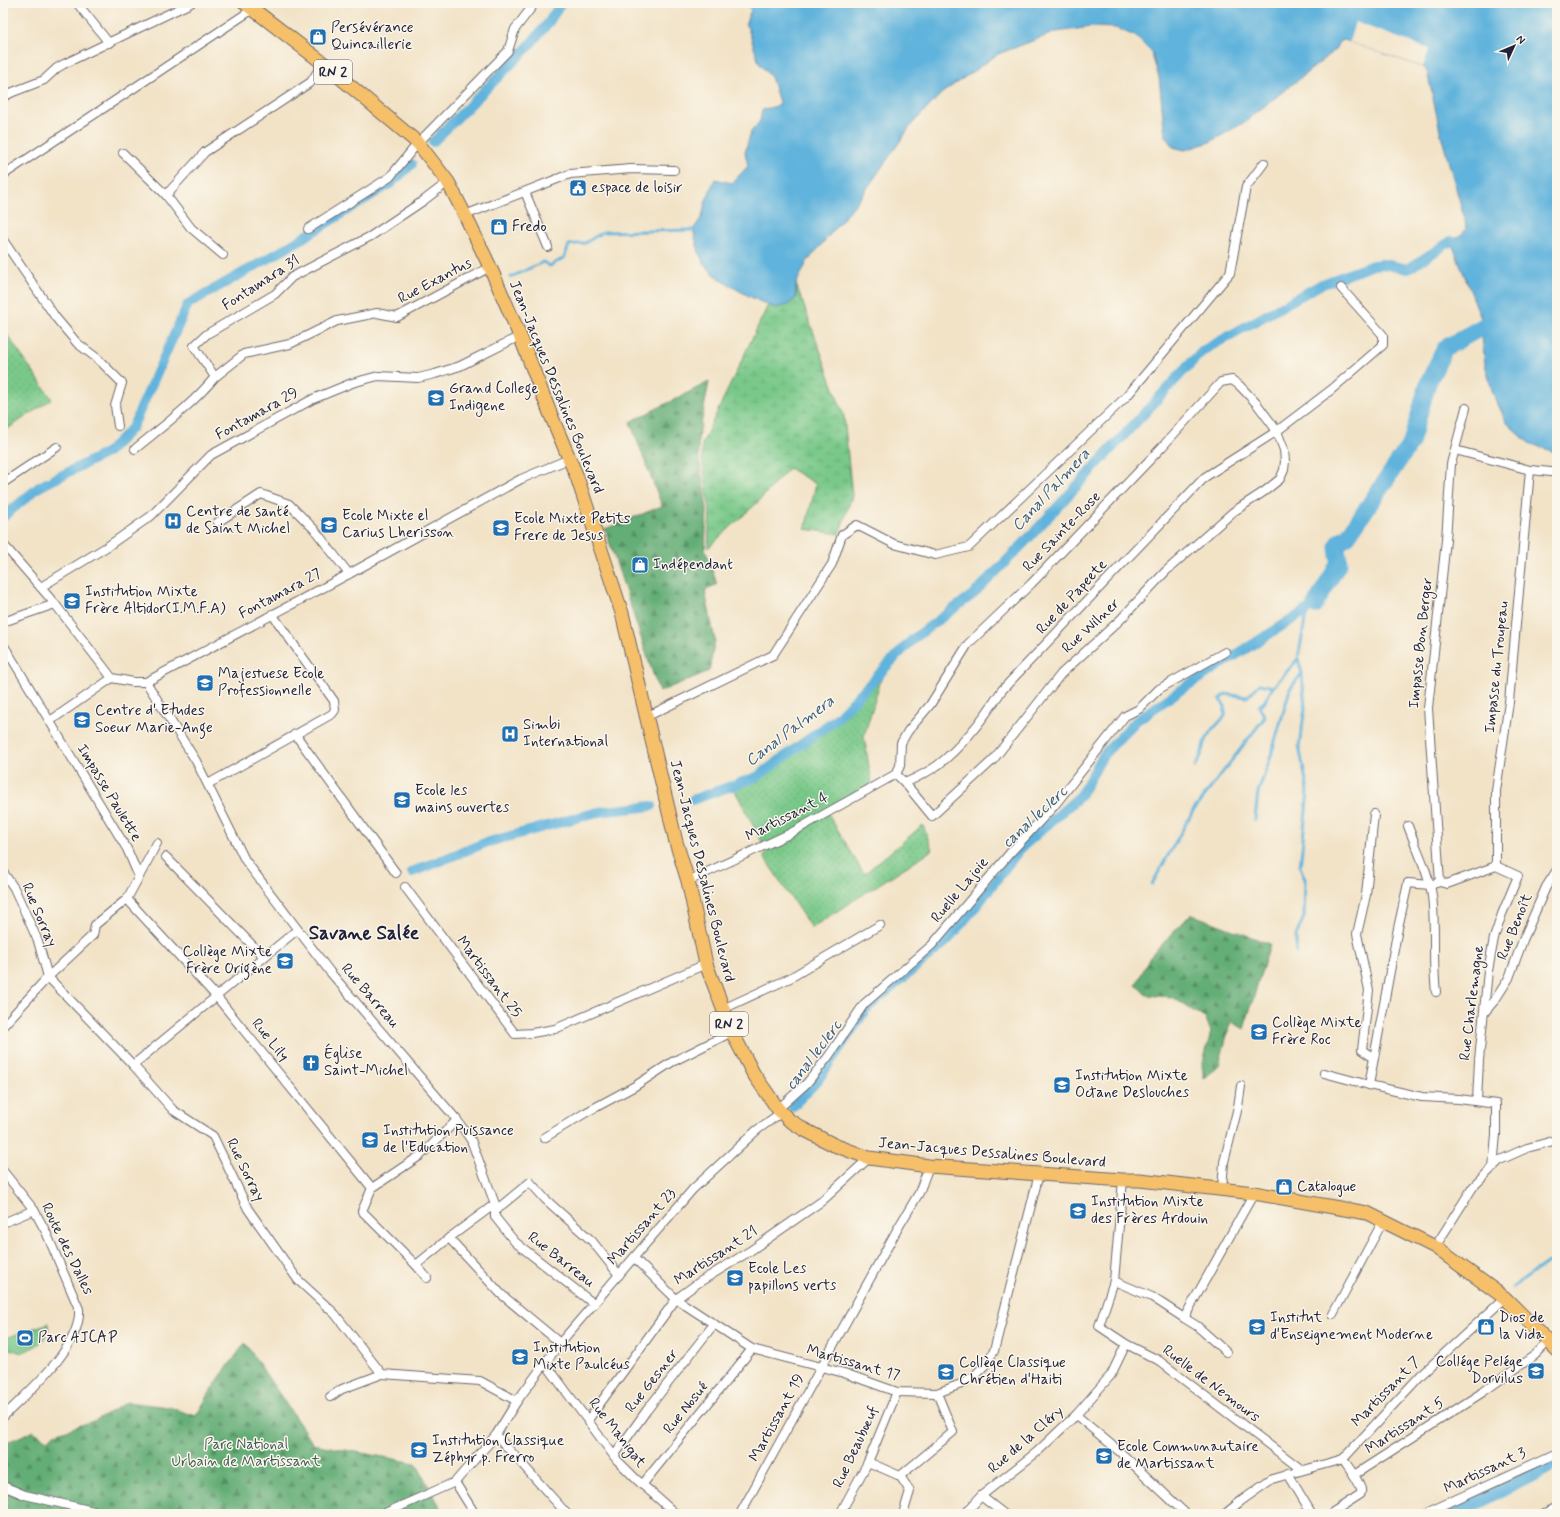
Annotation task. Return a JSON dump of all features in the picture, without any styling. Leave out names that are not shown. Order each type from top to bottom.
[{"type":"main road","name":"RN 2","points":[[249,6],[323,63],[418,143]]},
{"type":"main road","name":"Jean-Jacques Dessalines Boulevard","points":[[418,143],[448,182],[490,267],[577,476],[622,613],[676,842],[688,881],[706,964],[732,1032],[753,1073],[780,1111],[789,1120],[803,1129],[834,1145],[869,1158],[930,1166],[1140,1180],[1254,1193],[1367,1213],[1435,1247],[1505,1298],[1552,1346]]},
{"type":"street","points":[[77,3],[109,43]]},
{"type":"street","points":[[3,97],[44,80],[57,68],[191,3]]},
{"type":"street","points":[[308,229],[390,177],[418,143],[508,50],[516,29],[535,3]]},
{"type":"street","points":[[3,175],[249,6]]},
{"type":"street","points":[[166,195],[205,152],[311,82],[323,63]]},
{"type":"street","points":[[123,153],[166,195],[192,228],[224,255]]},
{"type":"street","points":[[646,717],[773,655],[832,564],[842,535],[857,525],[894,544],[935,555],[970,547],[1127,396],[1230,273],[1246,187],[1264,163]]},
{"type":"street","points":[[465,215],[570,174],[631,169],[674,170]]},
{"type":"street","name":"Fontamara 31","points":[[215,377],[194,346],[207,334],[275,294],[292,277],[371,236],[423,201],[448,182]]},
{"type":"street","points":[[525,192],[548,247]]},
{"type":"street","points":[[3,240],[56,318],[77,343],[98,359],[122,383],[115,406],[118,426]]},
{"type":"street","name":"Rue Exantus","points":[[215,377],[244,354],[290,344],[337,321],[378,313],[398,316],[490,267]]},
{"type":"street","name":"Rue de Papeete","points":[[905,783],[936,766],[955,750],[988,711],[1002,690],[1205,477],[1277,431],[1331,390],[1383,345],[1383,335],[1341,288]]},
{"type":"street","name":"Fontamara 29","points":[[41,587],[108,546],[151,516],[211,455],[313,399],[352,383],[378,376],[418,378],[435,374],[460,366],[520,336]]},
{"type":"street","points":[[135,449],[183,411],[201,394],[215,377]]},
{"type":"street","name":"Rue Sainte-Rose","points":[[896,774],[900,766],[901,743],[908,731],[930,706],[942,684],[968,644],[1031,584],[1162,448],[1221,382],[1232,380],[1239,385],[1266,414],[1277,431]]},
{"type":"street","name":"Impasse Bon Berger","points":[[1440,882],[1428,708],[1446,540],[1451,464],[1466,408]]},
{"type":"street","name":"Rue Wilner","points":[[905,783],[932,816],[993,760],[1061,674],[1120,620],[1166,571],[1233,512],[1265,492],[1280,479],[1284,470],[1285,461],[1284,450],[1277,431]]},
{"type":"street","points":[[3,483],[57,447]]},
{"type":"street","points":[[1455,450],[1530,470],[1557,474]]},
{"type":"street","name":"Fontamara 27","points":[[146,682],[349,574],[521,479],[569,459]]},
{"type":"street","name":"Impasse du Troupeau","points":[[1496,866],[1496,791],[1509,702],[1530,470]]},
{"type":"street","points":[[218,522],[261,494],[289,504],[314,529],[349,574]]},
{"type":"street","points":[[3,544],[55,604],[112,678],[133,682],[146,682]]},
{"type":"street","points":[[3,622],[55,604]]},
{"type":"street","points":[[208,784],[332,714],[335,706],[334,701],[272,614]]},
{"type":"street","name":"Impasse Paulette","points":[[3,644],[127,849],[139,877]]},
{"type":"street","name":"Ruelle Lajoie","points":[[780,1111],[807,1083],[828,1057],[864,1004],[932,945],[1010,853],[1054,806],[1125,716],[1139,709],[1160,689],[1225,652]]},
{"type":"street","points":[[50,721],[112,678]]},
{"type":"street","name":"Rue Barreau","points":[[146,682],[196,761],[245,860],[330,972],[457,1120],[472,1140],[495,1207],[495,1217],[514,1242],[594,1304]]},
{"type":"street","points":[[295,734],[396,873]]},
{"type":"street","points":[[896,774],[905,783]]},
{"type":"street","name":"Martissant 4","points":[[688,881],[789,834],[896,774]]},
{"type":"street","points":[[1374,814],[1366,895],[1357,934],[1369,990],[1362,1050],[1374,1058]]},
{"type":"street","points":[[1408,826],[1430,885],[1432,896],[1434,973],[1436,992]]},
{"type":"street","points":[[3,1026],[48,977],[93,934],[95,925],[127,899],[157,842]]},
{"type":"street","points":[[166,857],[264,957]]},
{"type":"street","points":[[1369,1085],[1398,928],[1408,883],[1430,885],[1440,882],[1447,884],[1496,866]]},
{"type":"street","name":"Rue Charlemagne","points":[[1477,1101],[1479,1060],[1488,972],[1494,938],[1502,914],[1518,876],[1496,866]]},
{"type":"street","name":"Rue Benoît","points":[[1484,1014],[1496,1000],[1509,978],[1523,940],[1546,887],[1557,870]]},
{"type":"street","name":"Rue Sorray","points":[[3,872],[14,888],[38,941],[48,977],[133,1065],[173,1110],[213,1136],[252,1215],[298,1280],[335,1314],[382,1374]]},
{"type":"street","name":"Martissant 25","points":[[405,887],[515,1034],[555,1029],[706,964]]},
{"type":"street","name":"Rue Lily","points":[[127,899],[216,996],[372,1188]]},
{"type":"street","points":[[723,1009],[790,978],[880,925]]},
{"type":"street","points":[[133,1065],[297,930]]},
{"type":"street","points":[[544,1138],[585,1113],[635,1086],[672,1062],[732,1032]]},
{"type":"street","points":[[1324,1073],[1422,1097],[1459,1099],[1496,1104],[1496,1134],[1493,1168]]},
{"type":"street","points":[[1222,1190],[1224,1162],[1241,1086]]},
{"type":"street","name":"Martissant 23","points":[[382,1514],[455,1482],[496,1435],[517,1401],[560,1343],[693,1189],[757,1130],[780,1111]]},
{"type":"street","points":[[427,1278],[362,1211],[372,1188],[421,1155],[457,1120]]},
{"type":"street","points":[[1435,1247],[1474,1187],[1500,1160],[1527,1148],[1557,1140]]},
{"type":"street","name":"Martissant 21","points":[[588,1420],[676,1299],[698,1283],[750,1251],[822,1201],[869,1158]]},
{"type":"street","name":"Martissant 19","points":[[740,1514],[919,1192],[930,1166]]},
{"type":"street","name":"Route des Dalles","points":[[3,1171],[34,1210],[46,1232],[73,1294],[80,1316],[75,1331],[61,1357],[3,1417]]},
{"type":"street","name":"Martissant 17","points":[[634,1258],[676,1299],[752,1349],[844,1373],[897,1392],[937,1393],[973,1377],[984,1366],[994,1351],[1039,1174]]},
{"type":"street","points":[[1123,1180],[1114,1281],[1152,1297],[1197,1326],[1226,1352]]},
{"type":"street","points":[[416,1265],[449,1238],[530,1182],[545,1199],[592,1241],[619,1275]]},
{"type":"street","points":[[1184,1318],[1254,1193]]},
{"type":"street","points":[[3,1223],[34,1210]]},
{"type":"street","points":[[1333,1314],[1383,1221]]},
{"type":"street","points":[[449,1238],[501,1294],[560,1343]]},
{"type":"street","name":"Ruelle de Nemours","points":[[1114,1281],[1099,1326],[1126,1344],[1158,1360],[1302,1470]]},
{"type":"street","name":"Martissant 7","points":[[1343,1459],[1421,1375],[1505,1298]]},
{"type":"street","name":"Rue Gesner","points":[[614,1456],[647,1410],[714,1324]]},
{"type":"street","name":"Rue de la Cléry","points":[[965,1514],[981,1496],[1037,1452],[1076,1415],[1111,1375],[1126,1344]]},
{"type":"street","name":"Martissant 5","points":[[1354,1475],[1483,1392],[1534,1355],[1552,1346]]},
{"type":"street","name":"Rue Nosué","points":[[642,1485],[752,1349]]},
{"type":"street","name":"Rue Manigat","points":[[545,1363],[614,1456],[642,1485],[676,1514]]},
{"type":"street","points":[[330,1397],[347,1387],[382,1374],[480,1382],[517,1401]]},
{"type":"street","name":"Rue Beaubœuf","points":[[840,1514],[868,1462],[897,1392]]},
{"type":"street","points":[[900,1476],[953,1432],[937,1393]]},
{"type":"street","points":[[1076,1415],[1120,1452],[1186,1514]]},
{"type":"street","points":[[496,1435],[567,1514]]},
{"type":"street","name":"Martissant 3","points":[[1424,1514],[1557,1453]]},
{"type":"street","points":[[1225,1514],[1272,1479],[1343,1459],[1354,1475],[1362,1491],[1361,1494],[1333,1512]]},
{"type":"street","points":[[868,1462],[900,1476],[910,1491],[903,1514]]},
{"type":"street","points":[[1288,1474],[1312,1514]]},
{"type":"street","points":[[455,1482],[475,1514]]},
{"type":"street","points":[[3,1486],[26,1495],[93,1510],[101,1514]]},
{"type":"street","points":[[981,1496],[1004,1514]]},
{"type":"street","points":[[1542,1514],[1557,1506]]},
{"type":"green space","points":[[796,284],[844,416],[852,496],[839,534],[805,529],[816,484],[789,468],[758,502],[708,548],[710,510],[702,460],[702,444],[768,305],[775,307],[782,306],[796,298]]},
{"type":"green space","points":[[3,329],[52,399],[3,432]]},
{"type":"green space","points":[[709,382],[698,441],[699,458],[707,509],[705,549],[717,584],[705,591],[715,640],[709,671],[659,692],[605,529],[662,506],[630,422]]},
{"type":"green space","points":[[881,680],[864,736],[872,784],[826,810],[864,874],[923,825],[932,850],[811,928],[764,857],[767,852],[732,785],[751,777]]},
{"type":"green space","points":[[1191,914],[1270,944],[1244,1029],[1231,1021],[1219,1065],[1204,1079],[1202,1066],[1211,1032],[1206,1019],[1172,997],[1146,995],[1136,985],[1150,957]]},
{"type":"green space","name":"Parc AJCAP","points":[[49,1323],[44,1339],[36,1346],[21,1353],[5,1347],[3,1348],[3,1339]]},
{"type":"green space","name":"Parc National Urbain de Martissant","points":[[245,1343],[313,1444],[416,1463],[444,1514],[3,1514],[3,1444],[33,1431],[47,1440],[55,1434],[96,1420],[127,1402],[169,1407],[196,1416],[215,1384]]},
{"type":"water","points":[[746,3],[1557,3],[1557,453],[1529,443],[1507,423],[1493,394],[1485,364],[1482,336],[1484,326],[1451,241],[1462,234],[1466,229],[1465,220],[1441,135],[1427,71],[1423,67],[1344,40],[1340,42],[1332,53],[1243,123],[1210,142],[1185,150],[1173,147],[1165,136],[1159,77],[1151,52],[1137,37],[1116,28],[1091,27],[1056,32],[998,54],[942,93],[912,124],[861,197],[807,262],[796,284],[796,298],[788,305],[775,308],[736,289],[708,269],[701,258],[693,230],[702,217],[706,200],[715,179],[732,183],[748,166],[745,152],[751,132],[760,121],[762,110],[780,105],[771,77],[759,63],[746,22],[751,10]]},
{"type":"pier","points":[[1355,22],[1429,49],[1423,67],[1349,42]]},
{"type":"waterway","points":[[433,142],[526,49],[549,22],[561,3]]},
{"type":"waterway","points":[[3,517],[39,487],[108,452],[132,428],[188,304],[285,249],[391,183],[412,164]]},
{"type":"waterway","points":[[511,277],[543,262],[550,266],[564,258],[569,245],[585,243],[603,232],[693,230]]},
{"type":"waterway","name":"Canal Palmera","points":[[692,800],[757,777],[836,719],[913,639],[975,593],[1025,542],[1202,351],[1320,285],[1373,265],[1383,264],[1408,269],[1451,241]]},
{"type":"waterway","points":[[1315,605],[1339,563],[1337,547],[1340,541],[1348,536],[1411,443],[1428,383],[1445,348],[1484,326]]},
{"type":"waterway","points":[[1255,820],[1258,792],[1269,762],[1290,689],[1302,673],[1298,659],[1305,620],[1315,605]]},
{"type":"waterway","name":"canal leclerc","points":[[792,1107],[818,1080],[866,1009],[947,941],[1020,849],[1080,796],[1104,754],[1136,721],[1179,691],[1315,605]]},
{"type":"waterway","points":[[1152,884],[1193,811],[1265,717],[1259,706],[1265,701],[1273,687],[1298,659]]},
{"type":"waterway","points":[[1296,952],[1296,936],[1304,917],[1305,879],[1300,867],[1308,791],[1299,746],[1305,709],[1302,673]]},
{"type":"waterway","points":[[1195,767],[1201,756],[1204,743],[1214,728],[1225,716],[1225,706],[1220,700],[1225,694],[1247,697],[1260,684],[1273,687]]},
{"type":"waterway","name":"Canal Palmera","points":[[412,872],[485,843],[598,812],[652,806]]},
{"type":"waterway","points":[[1512,1288],[1557,1256]]},
{"type":"waterway","points":[[1451,1514],[1557,1461]]},
{"type":"place","name":"Persévérance Quincaillerie","points":[[318,37]]},
{"type":"place","name":"espace de loisir","points":[[578,188]]},
{"type":"place","name":"Fredo","points":[[499,227]]},
{"type":"place","name":"Grand College Indigene","points":[[436,398]]},
{"type":"place","name":"Centre de santé de Saint Michel","points":[[173,521]]},
{"type":"place","name":"Ecole Mixte el Carius Lherisson","points":[[329,525]]},
{"type":"place","name":"Ecole Mixte Petits Frere de Jesus","points":[[501,528]]},
{"type":"place","name":"Indépendant","points":[[640,565]]},
{"type":"place","name":"Institution Mixte Frère Altidor(I.M.F.A)","points":[[72,601]]},
{"type":"place","name":"Majestuese Ecole Professionnelle","points":[[205,683]]},
{"type":"place","name":"Centre d' Etudes Soeur Marie-Ange","points":[[82,720]]},
{"type":"place","name":"Simbi International","points":[[510,734]]},
{"type":"place","name":"Ecole les mains ouvertes","points":[[402,800]]},
{"type":"place","name":"Collège Mixte Frère Origène","points":[[285,961]]},
{"type":"place","name":"Collège Mixte Frère Roc","points":[[1259,1032]]},
{"type":"place","name":"Église Saint-Michel","points":[[311,1063]]},
{"type":"place","name":"Institution Mixte Octane Deslouches","points":[[1062,1085]]},
{"type":"place","name":"Institution Puissance de l'Education","points":[[370,1140]]},
{"type":"place","name":"Catalogue","points":[[1284,1187]]},
{"type":"place","name":"Institution Mixte des Frères Ardouin","points":[[1078,1211]]},
{"type":"place","name":"Ecole Les papillons verts","points":[[735,1278]]},
{"type":"place","name":"Institut d'Enseignement Moderne","points":[[1257,1327]]},
{"type":"place","name":"Dios de la Vida","points":[[1486,1327]]},
{"type":"place","name":"Parc AJCAP","points":[[25,1338]]},
{"type":"place","name":"Institution Mixte Paulcéus","points":[[520,1357]]},
{"type":"place","name":"Collége Pelége Dorvilus","points":[[1536,1371]]},
{"type":"place","name":"Collège Classique Chrétien d'Haiti","points":[[946,1372]]},
{"type":"place","name":"Institution Classique Zéphyr p. Frerro","points":[[419,1450]]},
{"type":"place","name":"Ecole Communautaire de Martissant","points":[[1104,1456]]},
{"type":"district","name":"Savane Salée","points":[[364,933]]}]
